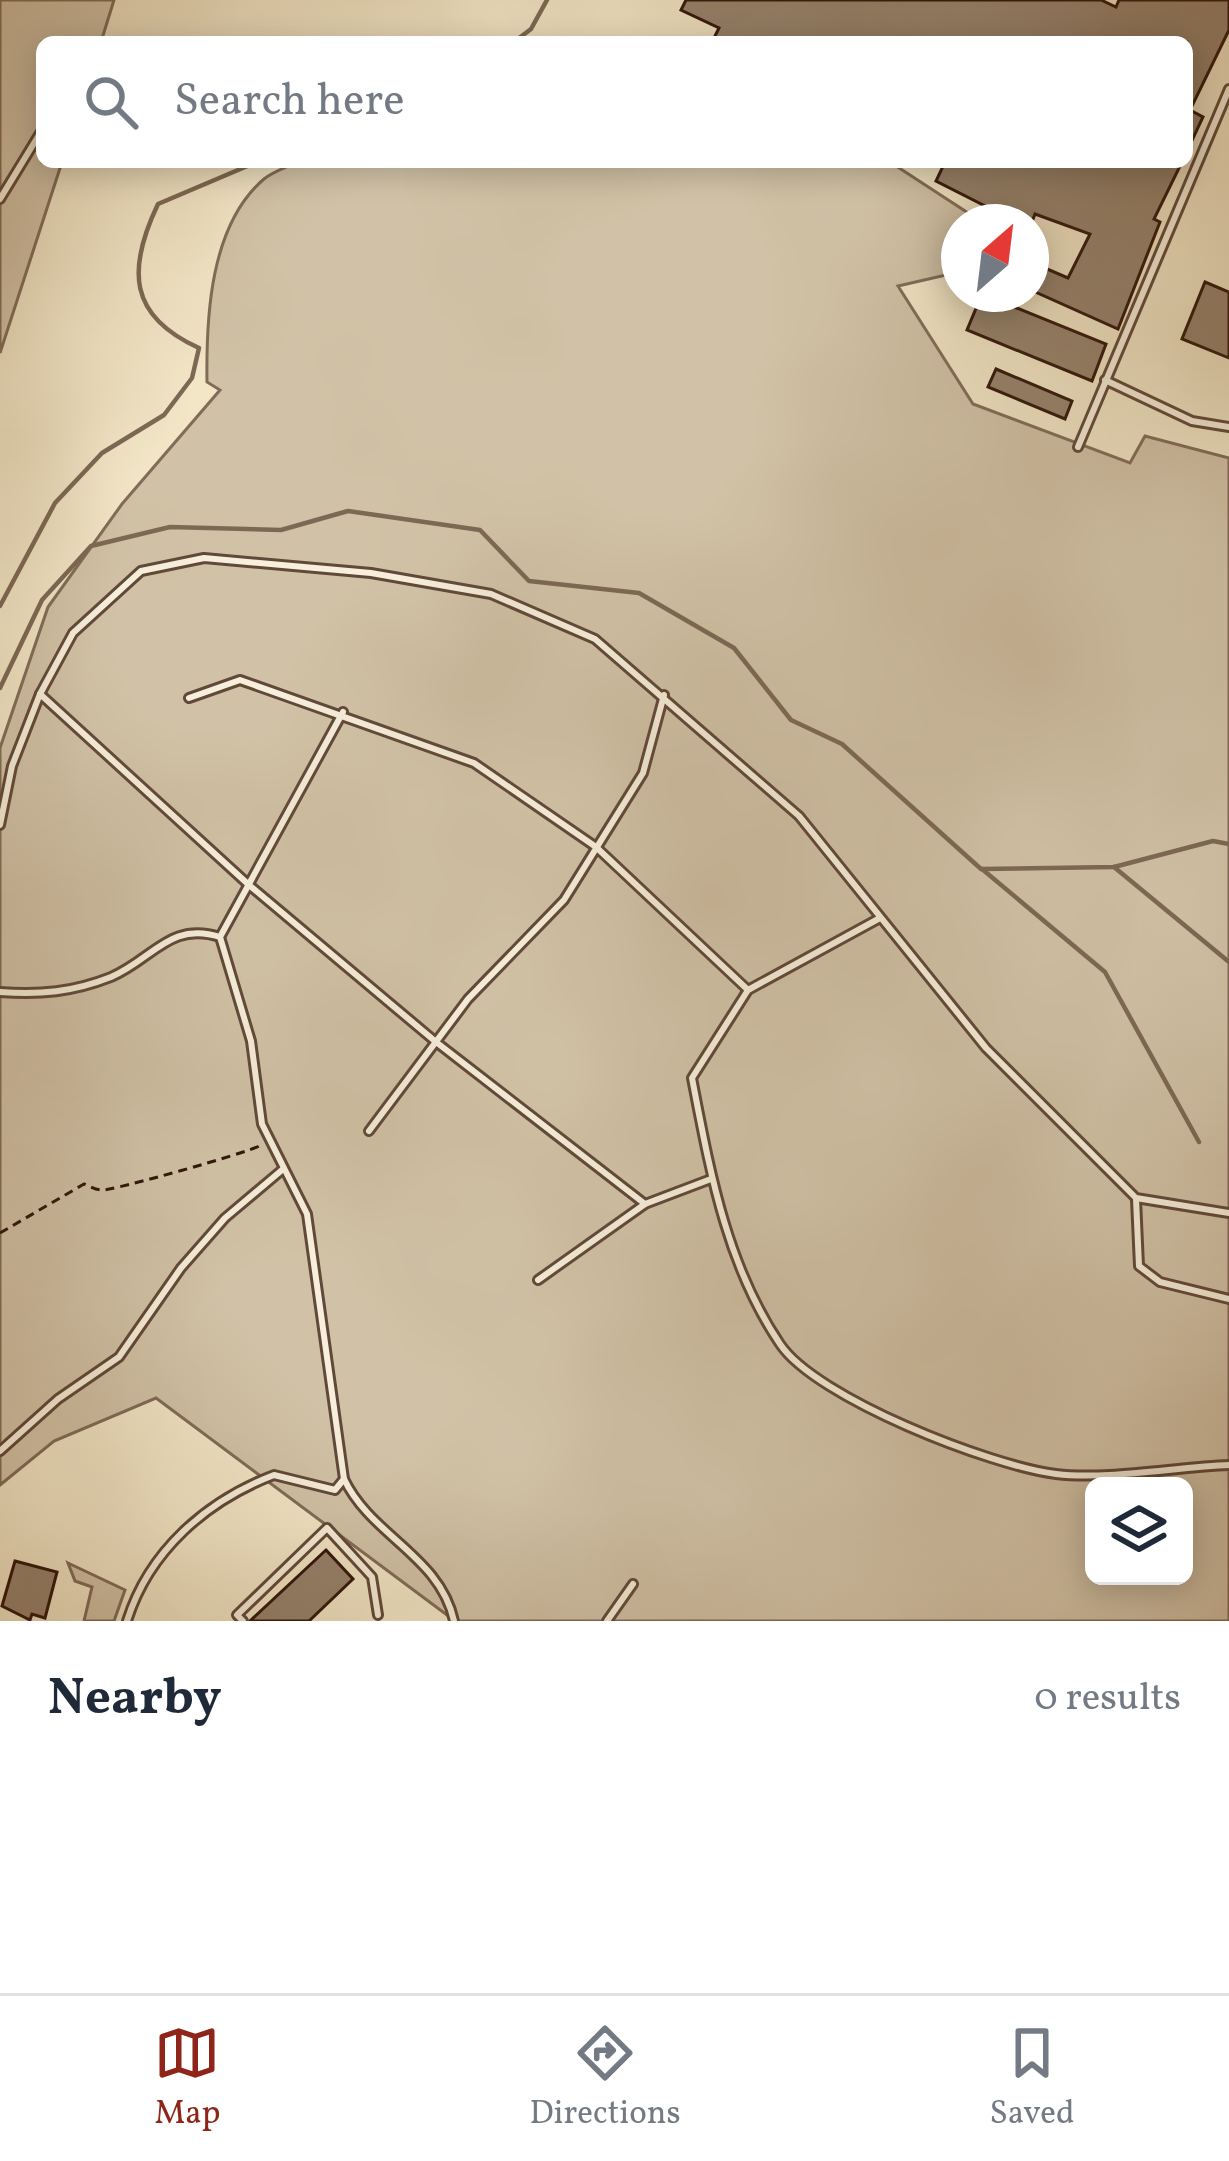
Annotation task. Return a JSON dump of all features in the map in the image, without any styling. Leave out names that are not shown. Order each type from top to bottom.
[{"type":"lane","points":[[1078,447],[1229,89]]},
{"type":"lane","points":[[0,199],[36,140]]},
{"type":"lane","points":[[1105,380],[1192,421],[1229,427]]},
{"type":"lane","points":[[0,825],[12,766],[40,694],[73,633],[140,571],[204,558],[371,573],[491,594],[596,639],[799,816],[986,1048],[1136,1198],[1229,1213]]},
{"type":"lane","points":[[189,698],[240,680],[343,712],[474,763],[596,847],[748,990]]},
{"type":"lane","points":[[40,694],[249,885],[436,1042],[645,1204]]},
{"type":"lane","points":[[369,1131],[468,999],[563,900],[643,772],[664,695]]},
{"type":"lane","points":[[343,712],[220,937],[251,1041],[269,1139],[307,1214],[344,1480],[352,1497],[434,1574],[454,1621]]},
{"type":"lane","points":[[880,918],[748,990],[692,1078],[726,1235],[771,1327],[811,1378],[868,1409],[1056,1474],[1229,1465]]},
{"type":"lane","points":[[0,992],[50,995],[115,976],[177,933],[199,930],[220,937]]},
{"type":"lane","points":[[0,1451],[58,1399],[119,1358],[181,1268],[225,1218],[282,1170]]},
{"type":"lane","points":[[538,1280],[645,1204],[711,1179]]},
{"type":"lane","points":[[1136,1198],[1139,1266],[1160,1282],[1229,1299]]},
{"type":"lane","points":[[127,1621],[154,1562],[189,1525],[247,1485],[274,1474],[323,1491],[335,1490],[344,1480]]},
{"type":"lane","points":[[243,1621],[237,1615],[327,1528],[372,1577],[378,1615]]},
{"type":"lane","points":[[607,1621],[634,1584]]},
{"type":"path","points":[[0,1233],[84,1184],[103,1190],[212,1158],[246,1154],[269,1139]]},
{"type":"shaded area","points":[[0,0],[114,0],[103,36],[36,36],[36,168],[60,168],[0,353]]},
{"type":"shaded area","points":[[284,168],[899,168],[954,204],[941,204],[941,276],[898,286],[973,404],[1130,463],[1145,436],[1229,458],[1229,1621],[455,1621],[156,1398],[54,1441],[0,1485],[0,748],[48,607],[122,504],[220,390],[207,382],[210,301],[222,246],[246,198],[267,176]]},
{"type":"shaded area","points":[[68,1563],[125,1590],[114,1621],[84,1621],[92,1587],[75,1581]]},
{"type":"building","points":[[686,0],[1101,0],[1116,7],[1119,0],[1229,0],[1229,30],[1193,104],[1193,36],[715,36],[719,28],[681,10]]},
{"type":"building","points":[[1193,112],[1203,117],[1193,138]]},
{"type":"building","points":[[942,168],[1179,168],[1154,219],[1160,222],[1118,329],[1049,298],[1049,270],[1068,278],[1090,234],[1049,219],[1049,204],[981,204],[936,181]]},
{"type":"building","points":[[1205,282],[1229,292],[1229,358],[1182,339]]},
{"type":"building","points":[[974,312],[1027,312],[1106,344],[1092,381],[967,330]]},
{"type":"building","points":[[996,369],[1072,401],[1065,419],[988,387]]},
{"type":"building","points":[[326,1550],[353,1579],[309,1621],[250,1621]]},
{"type":"building","points":[[15,1561],[57,1572],[45,1618],[32,1614],[30,1620],[2,1606]]},
{"type":"waterway","points":[[522,36],[547,0]]},
{"type":"waterway","points":[[0,606],[55,503],[102,453],[164,415],[192,378],[199,348],[158,321],[147,306],[140,288],[141,249],[158,204],[243,168]]},
{"type":"waterway","points":[[0,688],[42,600],[91,546],[170,527],[281,530],[348,511],[480,530],[529,581],[639,593],[734,648],[791,720],[842,744],[981,869],[1114,867],[1213,841],[1229,844]]},
{"type":"waterway","points":[[1114,867],[1229,962]]},
{"type":"waterway","points":[[982,869],[1105,972],[1199,1142]]}]
